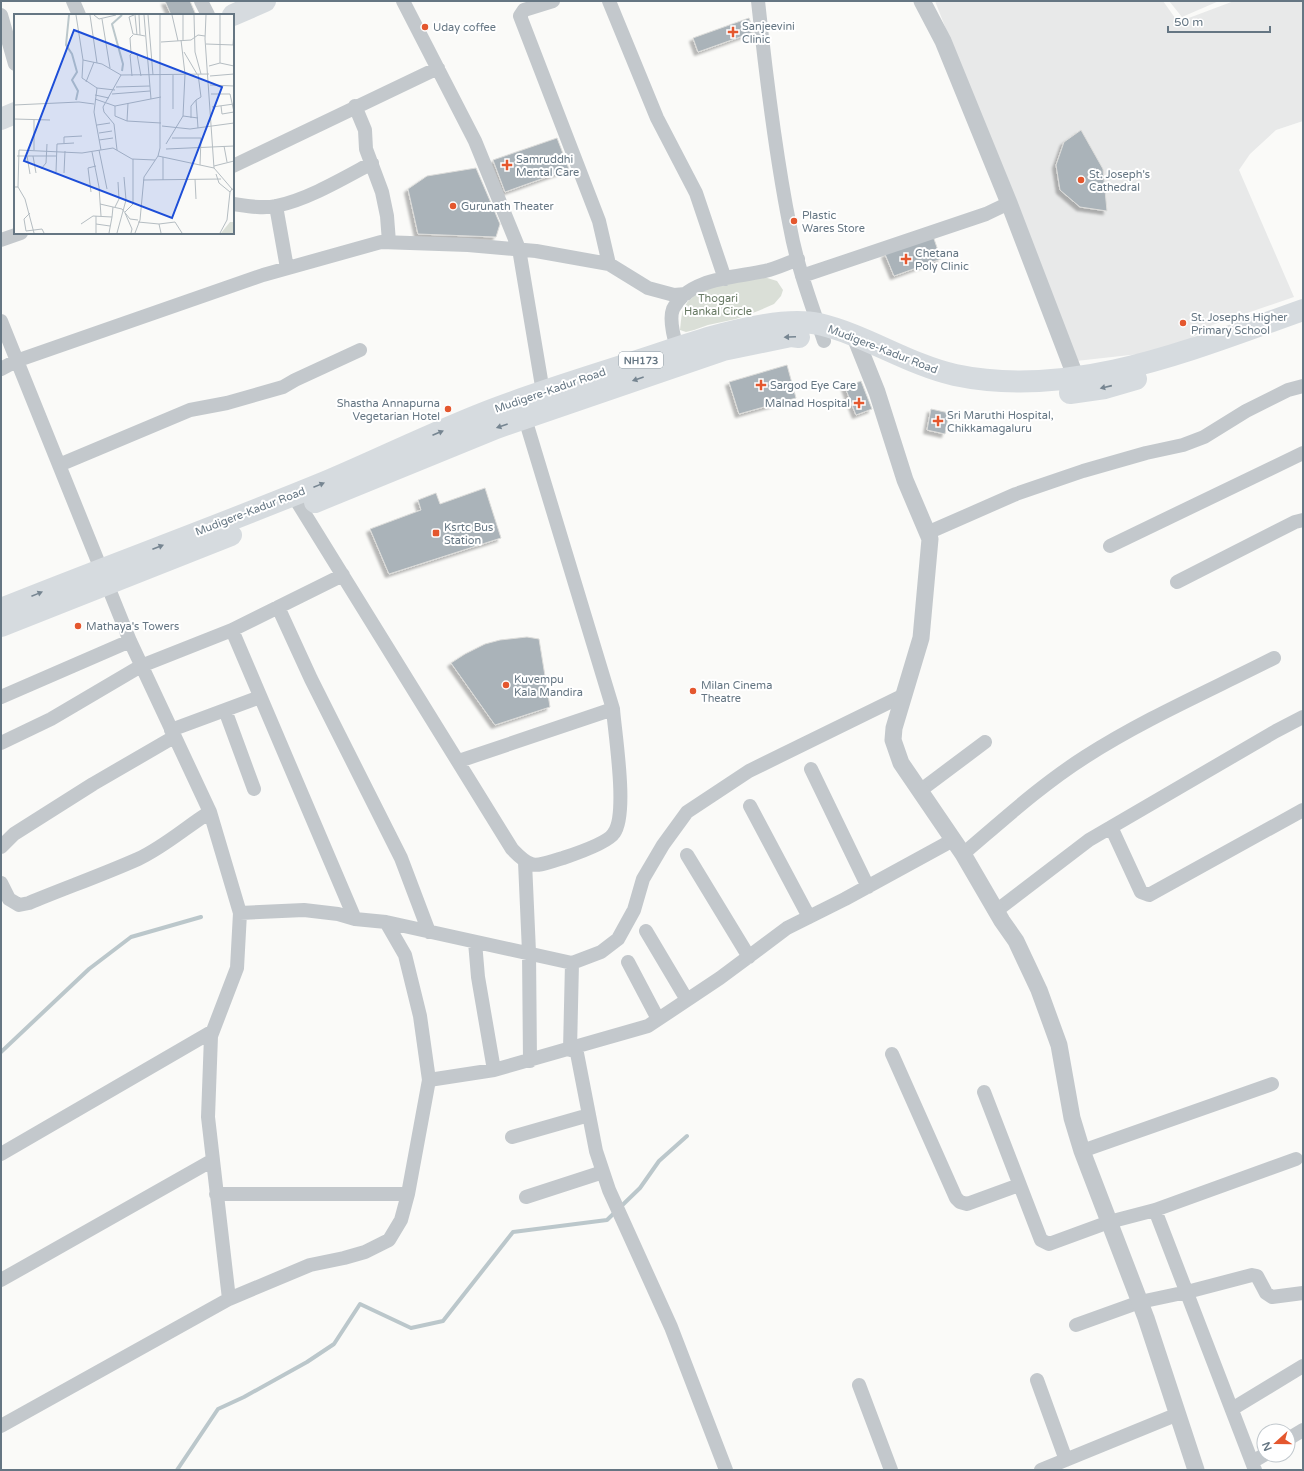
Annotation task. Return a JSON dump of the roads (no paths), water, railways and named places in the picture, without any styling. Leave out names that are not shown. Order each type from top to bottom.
[{"type":"main road","points":[[234,15],[265,1]]},
{"type":"main road","points":[[1,119],[14,113]]},
{"type":"main road","name":"Mudigere-Kadur Road","points":[[522,409],[543,392],[736,330],[766,324],[794,322],[821,333],[953,374],[1013,382],[1076,378],[1120,369],[1162,358],[1303,310]]},
{"type":"main road","name":"Mudigere-Kadur Road","points":[[858,344],[912,374],[977,392],[1029,397],[1105,388],[1184,365],[1303,325]]},
{"type":"main road","name":"Mudigere-Kadur Road","points":[[1,626],[104,577],[297,501],[491,410],[522,409],[736,347],[791,336],[821,333]]},
{"type":"main road","name":"Mudigere-Kadur Road","points":[[1,609],[104,577]]},
{"type":"street","points":[[73,1],[79,14]]},
{"type":"street","points":[[201,1],[208,14]]},
{"type":"street","points":[[403,1],[474,141],[519,249],[543,392]]},
{"type":"street","points":[[553,1],[524,10],[520,16],[599,221],[609,264]]},
{"type":"street","points":[[608,1],[657,118],[696,193],[725,279]]},
{"type":"street","points":[[758,1],[777,148],[790,228],[812,311],[821,333]]},
{"type":"street","points":[[922,1],[943,41],[1009,203],[1076,378]]},
{"type":"street","points":[[1,15],[14,60]]},
{"type":"street","points":[[234,166],[355,106],[438,68]]},
{"type":"street","points":[[355,106],[365,130],[366,149],[382,192],[387,216],[389,242]]},
{"type":"street","points":[[234,204],[248,207],[276,206],[319,191],[372,163]]},
{"type":"street","points":[[802,276],[986,214],[1009,203]]},
{"type":"street","points":[[276,206],[287,268]]},
{"type":"street","points":[[1,240],[18,234]]},
{"type":"street","points":[[1,369],[16,361],[148,314],[287,268],[381,242],[536,251],[609,264],[654,290],[674,296],[686,294]]},
{"type":"street","points":[[677,348],[672,331],[673,310],[686,294],[697,286],[770,270],[798,259]]},
{"type":"street","points":[[1,321],[130,641],[172,734],[210,812],[240,914],[237,968],[211,1036],[208,1117],[229,1299]]},
{"type":"street","points":[[858,344],[877,392],[905,480],[930,539],[921,638],[894,728],[893,740],[901,763],[921,790],[952,840],[963,854],[996,911],[1016,941],[1039,990],[1059,1045],[1072,1118],[1082,1151],[1140,1302],[1196,1470]]},
{"type":"street","points":[[59,465],[190,410],[227,403],[283,387],[360,350]]},
{"type":"street","points":[[927,533],[1016,494],[1038,486],[1146,453],[1183,445],[1204,437],[1246,411],[1288,390],[1303,386]]},
{"type":"street","points":[[297,501],[512,849],[525,862],[536,865],[565,857],[604,841],[614,833],[620,817],[620,794],[613,709],[522,409]]},
{"type":"street","points":[[1110,546],[1303,453]]},
{"type":"street","points":[[1177,582],[1295,522],[1303,520]]},
{"type":"street","points":[[1,743],[51,718],[141,666],[232,630],[343,575]]},
{"type":"street","points":[[278,607],[311,679],[400,858],[429,932]]},
{"type":"street","points":[[232,630],[355,919]]},
{"type":"street","points":[[1,697],[130,641]]},
{"type":"street","points":[[963,854],[1036,792],[1085,757],[1119,737],[1274,658]]},
{"type":"street","points":[[240,914],[304,910],[338,914],[355,919],[386,922],[475,942],[529,952],[572,963],[601,952],[618,939],[634,910],[643,879],[662,846],[687,812],[749,771],[838,729],[904,695]]},
{"type":"street","points":[[1,847],[14,834],[172,734],[225,710],[260,697]]},
{"type":"street","points":[[459,761],[613,709]]},
{"type":"street","points":[[225,710],[254,789]]},
{"type":"street","points":[[996,911],[1089,840],[1276,731],[1303,717]]},
{"type":"street","points":[[921,790],[985,742]]},
{"type":"street","points":[[811,769],[868,887]]},
{"type":"street","points":[[750,806],[809,917]]},
{"type":"street","points":[[1111,827],[1141,892],[1149,896],[1303,810]]},
{"type":"street","points":[[1,883],[5,901],[19,905],[29,903],[138,858],[168,842],[180,831],[210,812]]},
{"type":"street","points":[[429,1080],[494,1070],[573,1049],[648,1026],[749,957],[787,928],[868,887],[952,840]]},
{"type":"street","points":[[687,855],[749,957]]},
{"type":"street","points":[[525,862],[529,952],[530,1061]]},
{"type":"street","points":[[1,1426],[229,1299],[310,1265],[364,1252],[389,1240],[401,1220],[408,1194],[429,1080],[420,1016],[405,955],[386,922]]},
{"type":"street","points":[[646,931],[687,1000]]},
{"type":"street","points":[[475,942],[478,977],[494,1070]]},
{"type":"street","points":[[628,962],[658,1019]]},
{"type":"street","points":[[572,963],[573,1049],[596,1151],[614,1202],[671,1326],[726,1470]]},
{"type":"street","points":[[1,1154],[213,1031]]},
{"type":"street","points":[[892,1054],[956,1198],[960,1202],[967,1204],[1019,1185]]},
{"type":"street","points":[[1082,1151],[1272,1084]]},
{"type":"street","points":[[984,1092],[1041,1240],[1045,1244],[1049,1244],[1109,1222],[1155,1210],[1296,1159]]},
{"type":"street","points":[[512,1137],[589,1115]]},
{"type":"street","points":[[1,1280],[213,1160]]},
{"type":"street","points":[[526,1197],[603,1172]]},
{"type":"street","points":[[216,1194],[408,1194]]},
{"type":"street","points":[[1155,1210],[1232,1409],[1256,1460]]},
{"type":"street","points":[[1076,1325],[1140,1302],[1187,1292],[1252,1275],[1257,1276],[1266,1293],[1272,1297],[1303,1294]]},
{"type":"street","points":[[1232,1409],[1303,1366]]},
{"type":"street","points":[[1037,1380],[1066,1460]]},
{"type":"street","points":[[859,1385],[891,1470]]},
{"type":"street","points":[[1041,1470],[1178,1414]]},
{"type":"waterway","points":[[1,1052],[89,969],[131,937],[201,917]]},
{"type":"waterway","points":[[177,1470],[218,1409],[244,1397],[307,1362],[334,1344],[360,1304],[411,1328],[443,1321],[513,1232],[607,1220],[640,1188],[659,1161],[687,1136]]},
{"type":"place","name":"Uday coffee","points":[[425,27]]},
{"type":"place","name":"Sanjeevini Clinic","points":[[733,32]]},
{"type":"place","name":"Samruddhi Mental Care","points":[[507,165]]},
{"type":"place","name":"St. Joseph's Cathedral","points":[[1081,180]]},
{"type":"place","name":"Gurunath Theater","points":[[453,206]]},
{"type":"place","name":"Plastic Wares Store","points":[[794,221]]},
{"type":"place","name":"Chetana Poly Clinic","points":[[906,259]]},
{"type":"place","name":"St. Josephs Higher Primary School","points":[[1183,323]]},
{"type":"place","name":"Sargod Eye Care","points":[[761,385]]},
{"type":"place","name":"Malnad Hospital","points":[[859,403]]},
{"type":"place","name":"Shastha Annapurna Vegetarian Hotel","points":[[448,409]]},
{"type":"place","name":"Sri Maruthi Hospital, Chikkamagaluru","points":[[938,421]]},
{"type":"place","name":"Ksrtc Bus Station","points":[[436,533]]},
{"type":"place","name":"Mathaya's Towers","points":[[78,626]]},
{"type":"place","name":"Kuvempu Kala Mandira","points":[[506,685]]},
{"type":"place","name":"Milan Cinema Theatre","points":[[693,691]]},
{"type":"park label","name":"Thogari Hankal Circle","points":[[718,304]]}]
